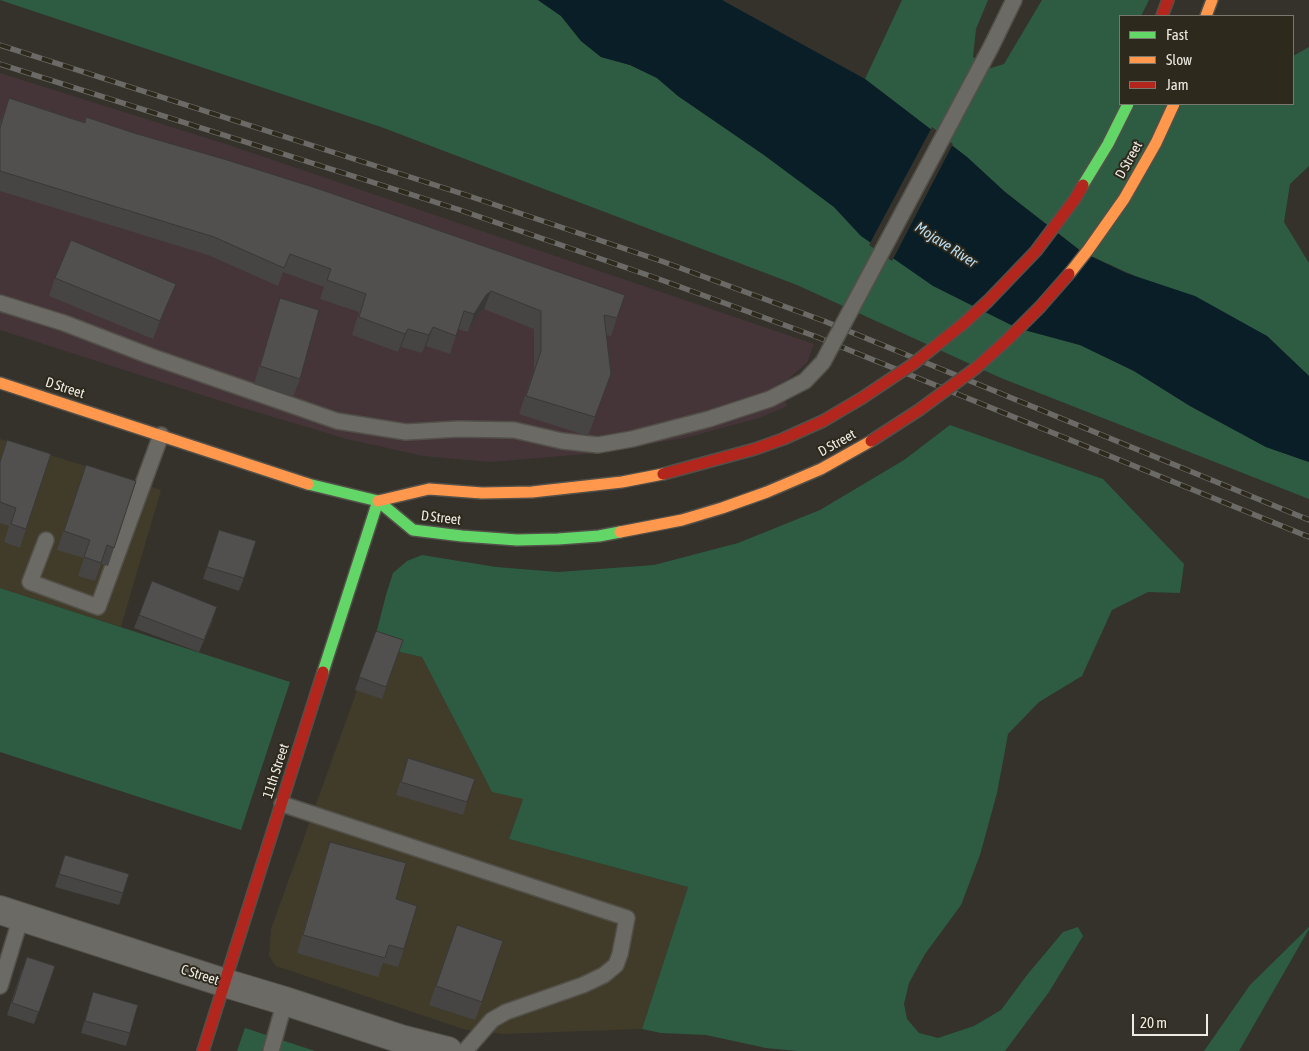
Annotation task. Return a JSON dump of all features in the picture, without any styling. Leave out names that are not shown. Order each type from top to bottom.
[{"type":"main road","points":[[1162,15],[1168,0]]},
{"type":"main road","points":[[1206,15],[1212,0]]},
{"type":"main road","name":"D Street","points":[[378,501],[429,489],[482,493],[532,492],[622,482],[664,474],[737,454],[783,439],[823,421],[913,364],[963,324],[988,301],[1036,251],[1075,199],[1108,144],[1128,105]]},
{"type":"main road","name":"D Street","points":[[0,383],[309,484],[378,501],[413,530],[517,540],[558,539],[600,536],[682,520],[768,492],[829,465],[920,410],[976,368],[1007,340],[1065,279],[1088,250],[1124,198],[1152,150],[1174,105]]},
{"type":"main road","name":"11th Street","points":[[203,1051],[378,501]]},
{"type":"street","name":"C Street","points":[[10,913],[285,1001],[398,1045],[448,1051]]},
{"type":"lane","points":[[0,303],[64,323],[150,356],[337,421],[406,432],[459,429],[514,430],[562,441],[598,445],[632,439],[690,424],[770,399],[805,381],[824,362],[1014,0]]},
{"type":"lane","points":[[46,540],[30,582],[98,607],[161,435]]},
{"type":"lane","points":[[282,804],[627,918],[616,965],[604,976],[506,1012],[492,1020],[465,1051]]},
{"type":"lane","points":[[0,986],[10,913]]},
{"type":"lane","points":[[271,1051],[285,1001]]},
{"type":"shaded area","points":[[0,73],[232,146],[814,344],[807,363],[788,379],[777,385],[787,406],[759,418],[685,438],[586,454],[490,462],[423,456],[347,439],[236,406],[0,330]]},
{"type":"shaded area","points":[[0,439],[161,490],[121,627],[0,588]]},
{"type":"shaded area","points":[[373,646],[422,657],[491,790],[523,799],[509,839],[688,887],[642,1029],[504,1034],[466,1030],[276,966],[269,956],[271,929]]},
{"type":"green space","points":[[0,0],[538,0],[561,16],[581,41],[601,57],[630,65],[657,78],[678,96],[764,155],[834,207],[861,236],[1017,328],[1080,345],[1134,371],[1190,406],[1266,447],[1309,462],[1309,499],[1001,378],[797,285],[381,127]]},
{"type":"green space","points":[[902,0],[988,0],[976,29],[973,57],[991,68],[1004,64],[1042,0],[1149,0],[1142,15],[1119,15],[1119,105],[1294,105],[1294,55],[1309,47],[1309,166],[1290,184],[1284,222],[1309,263],[1309,376],[1267,336],[1082,252],[1005,192],[967,157],[865,79]]},
{"type":"green space","points":[[950,425],[1103,479],[1184,564],[1180,593],[1148,592],[1112,610],[1082,676],[1039,702],[1008,734],[997,793],[980,855],[961,905],[925,954],[909,983],[904,1004],[907,1019],[919,1033],[938,1038],[974,1026],[1001,1010],[1063,932],[1078,927],[1083,936],[1049,992],[1005,1051],[797,1051],[766,1048],[706,1035],[661,1033],[642,1029],[688,887],[509,839],[523,799],[492,792],[422,657],[373,646],[393,573],[407,561],[422,555],[496,567],[558,572],[654,565],[738,543],[820,510],[904,460]]},
{"type":"green space","points":[[0,588],[290,682],[241,830],[0,752]]},
{"type":"green space","points":[[1309,927],[1239,1051],[1204,1051],[1250,985]]},
{"type":"green space","points":[[245,1028],[315,1051],[237,1051]]},
{"type":"water","name":"Mojave River","points":[[538,0],[722,0],[865,79],[967,157],[1005,192],[1082,252],[1126,273],[1195,296],[1267,336],[1309,376],[1309,462],[1266,447],[1190,406],[1134,371],[1080,345],[1017,328],[933,286],[861,236],[834,207],[764,155],[678,96],[657,78],[630,65],[601,57],[581,41],[561,16]]},
{"type":"pier","points":[[932,127],[953,144],[892,261],[869,245]]},
{"type":"building","points":[[9,98],[85,123],[86,117],[319,189],[625,295],[617,318],[604,315],[611,374],[595,417],[526,396],[541,351],[541,311],[491,291],[486,295],[474,314],[464,311],[456,336],[433,327],[429,335],[408,329],[405,334],[359,317],[366,294],[327,280],[331,269],[290,254],[284,268],[214,237],[0,171],[0,128]]},
{"type":"building","points":[[71,240],[176,284],[160,321],[55,278]]},
{"type":"building","points":[[280,298],[319,310],[300,379],[260,366]]},
{"type":"building","points":[[7,440],[51,454],[26,529],[11,524],[16,508],[0,502],[0,462]]},
{"type":"building","points":[[86,465],[136,481],[114,548],[107,545],[101,563],[84,557],[90,540],[64,531]]},
{"type":"building","points":[[219,530],[256,541],[244,578],[207,567]]},
{"type":"building","points":[[152,581],[217,607],[204,640],[139,615]]},
{"type":"building","points":[[376,631],[403,640],[386,687],[359,677]]},
{"type":"building","points":[[408,758],[475,779],[467,802],[401,782]]},
{"type":"building","points":[[330,842],[406,863],[396,899],[417,906],[404,949],[389,945],[385,958],[303,935]]},
{"type":"building","points":[[65,855],[129,874],[123,893],[59,874]]},
{"type":"building","points":[[457,925],[503,941],[482,1002],[436,986]]},
{"type":"building","points":[[27,957],[55,966],[39,1012],[12,1003]]},
{"type":"building","points":[[93,992],[138,1005],[130,1033],[85,1021]]},
{"type":"railway","points":[[0,45],[466,195],[664,262],[824,321],[1309,520]]},
{"type":"railway","points":[[0,64],[460,210],[656,278],[817,337],[1309,537]]},
{"type":"traffic: fast","points":[[1083,185],[1108,144],[1128,105]]},
{"type":"traffic: fast","points":[[308,484],[378,501],[413,530],[517,540],[599,536],[620,532]]},
{"type":"traffic: fast","points":[[323,672],[378,501]]},
{"type":"traffic: slow","points":[[1206,15],[1212,0]]},
{"type":"traffic: slow","points":[[1069,274],[1124,199],[1156,143],[1174,105]]},
{"type":"traffic: slow","points":[[0,383],[308,484]]},
{"type":"traffic: slow","points":[[620,532],[682,520],[767,492],[821,469],[871,441]]},
{"type":"traffic: slow","points":[[378,501],[429,489],[482,493],[532,492],[622,482],[663,474]]},
{"type":"traffic: jam","points":[[1162,15],[1168,0]]},
{"type":"traffic: jam","points":[[823,421],[913,364],[963,324],[1036,251],[1075,199],[1083,185]]},
{"type":"traffic: jam","points":[[871,441],[919,410],[976,368],[1040,307],[1069,274]]},
{"type":"traffic: jam","points":[[663,474],[755,449],[823,421]]},
{"type":"traffic: jam","points":[[203,1051],[323,672]]}]
